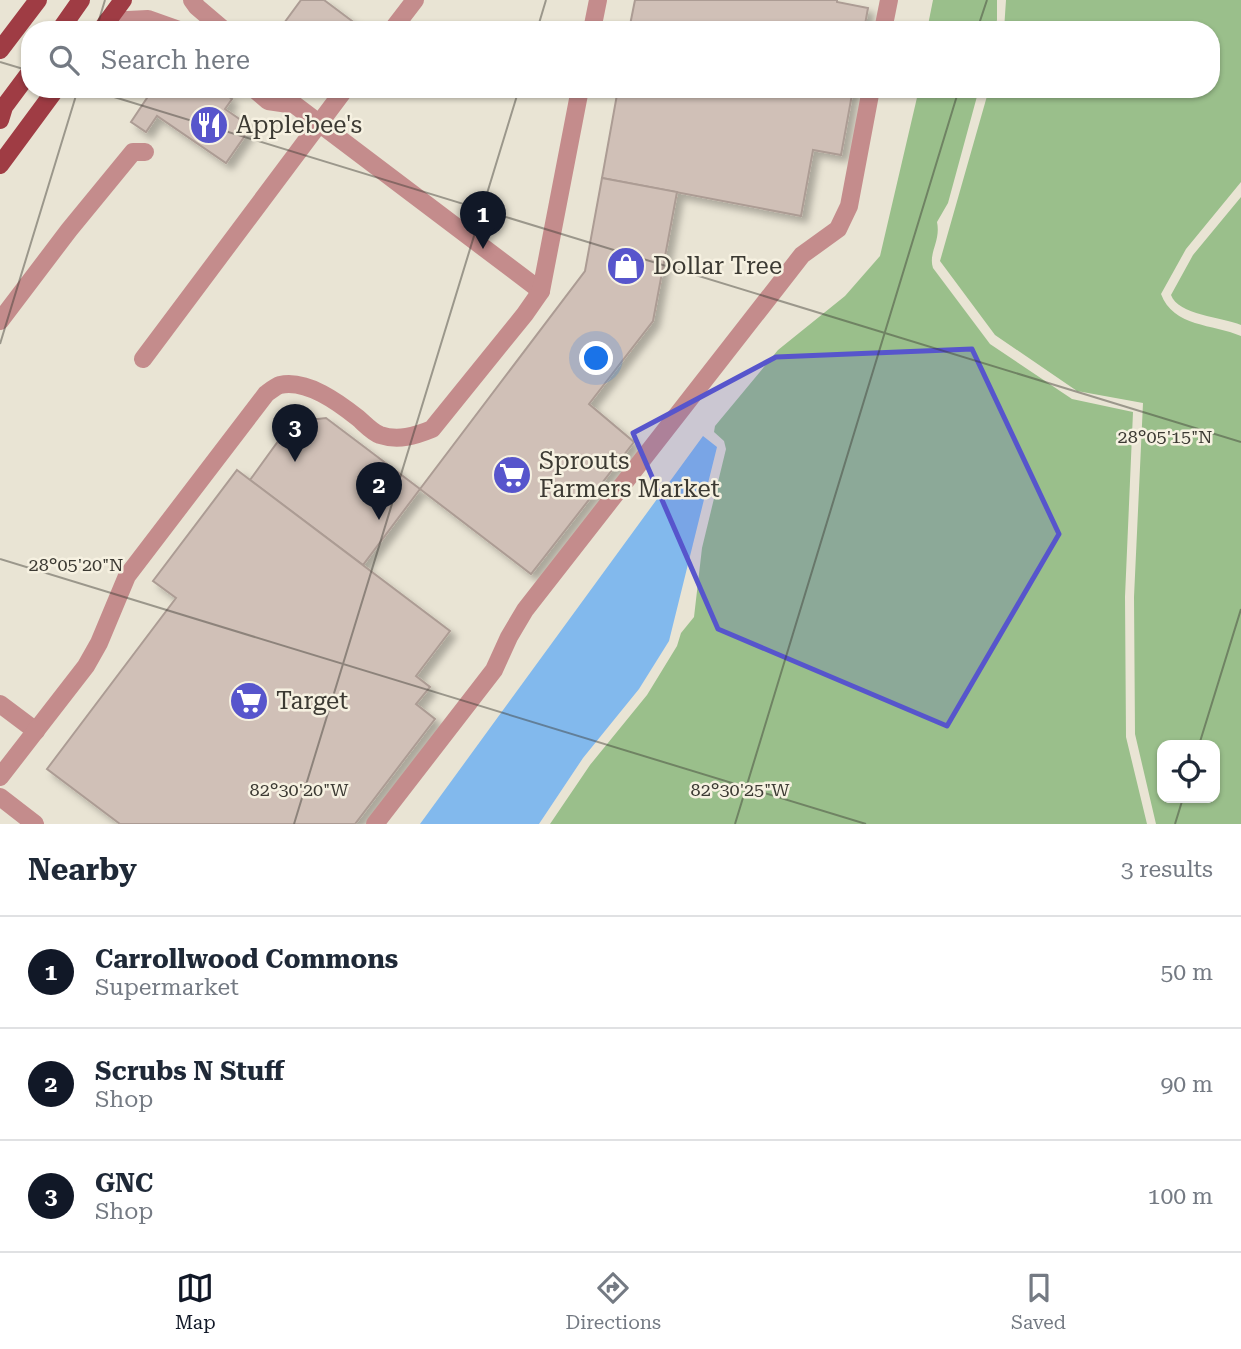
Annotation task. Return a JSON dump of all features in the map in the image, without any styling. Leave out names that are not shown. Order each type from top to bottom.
[{"type":"main road","points":[[22,21],[38,0]]},
{"type":"main road","points":[[67,21],[82,0]]},
{"type":"main road","points":[[107,21],[123,0]]},
{"type":"main road","points":[[0,50],[21,22]]},
{"type":"main road","points":[[0,120],[4,107],[21,84]]},
{"type":"main road","points":[[0,165],[50,98]]},
{"type":"lane","points":[[192,0],[213,21]]},
{"type":"lane","points":[[399,21],[415,0]]},
{"type":"lane","points":[[594,21],[598,0]]},
{"type":"lane","points":[[885,21],[889,0]]},
{"type":"lane","points":[[133,21],[154,21]]},
{"type":"lane","points":[[264,98],[268,101],[286,98]]},
{"type":"lane","points":[[293,98],[319,123],[541,291]]},
{"type":"lane","points":[[143,359],[338,98]]},
{"type":"lane","points":[[0,777],[86,666],[99,643],[127,576],[266,394],[279,385],[301,386],[320,392],[378,434],[393,438],[413,437],[432,429],[541,291],[578,98]]},
{"type":"lane","points":[[375,824],[494,670],[525,610],[699,386],[802,255],[838,229],[849,206],[869,98]]},
{"type":"lane","points":[[0,321],[133,152],[145,152]]},
{"type":"lane","points":[[0,704],[36,731]]},
{"type":"lane","points":[[0,797],[35,824]]},
{"type":"highlighted area","points":[[972,349],[1059,534],[947,726],[718,629],[633,433],[776,357]]},
{"type":"green space","points":[[933,0],[997,0],[997,21],[929,21]]},
{"type":"green space","points":[[1006,0],[1241,0],[1241,182],[1186,249],[1161,294],[1167,305],[1184,319],[1241,336],[1241,824],[1156,824],[1135,734],[1134,597],[1143,403],[1077,391],[995,335],[940,261],[986,98],[1220,98],[1220,21],[1005,21]]},
{"type":"green space","points":[[917,98],[977,98],[948,203],[937,222],[933,268],[990,344],[1072,399],[1133,412],[1125,597],[1126,737],[1147,824],[550,824],[590,765],[647,695],[677,646],[681,633],[694,617],[702,548],[726,449],[724,441],[714,432],[715,426],[778,350],[845,296],[880,256]]},
{"type":"green space","points":[[1241,197],[1241,325],[1191,311],[1175,302],[1171,295],[1193,255]]},
{"type":"water","points":[[703,436],[717,447],[669,641],[639,689],[583,758],[539,824],[420,824]]},
{"type":"building","points":[[301,0],[324,0],[352,21],[286,21]]},
{"type":"building","points":[[635,0],[837,0],[868,8],[866,21],[631,21]]},
{"type":"building","name":"Applebee's","points":[[147,98],[230,98],[225,109],[251,127],[226,163],[157,116],[146,132],[131,122]]},
{"type":"building","points":[[616,98],[851,98],[841,155],[813,150],[801,216],[602,178]]},
{"type":"building","points":[[602,178],[677,192],[653,321],[589,404],[634,442],[531,574],[420,489],[585,271]]},
{"type":"building","points":[[326,418],[420,489],[363,565],[250,480],[292,422]]},
{"type":"building","points":[[237,470],[450,631],[416,676],[430,687],[416,704],[435,719],[355,824],[120,824],[47,769],[176,598],[153,581]]},
{"type":"place","name":"Applebee's","points":[[209,125]]},
{"type":"place","name":"Carrollwood Commons","points":[[483,249]]},
{"type":"place","name":"Dollar Tree","points":[[626,266]]},
{"type":"place","name":"GNC","points":[[295,462]]},
{"type":"place","name":"Sprouts Farmers Market","points":[[512,475]]},
{"type":"place","name":"Scrubs N Stuff","points":[[379,520]]},
{"type":"place","name":"Target","points":[[249,701]]}]
